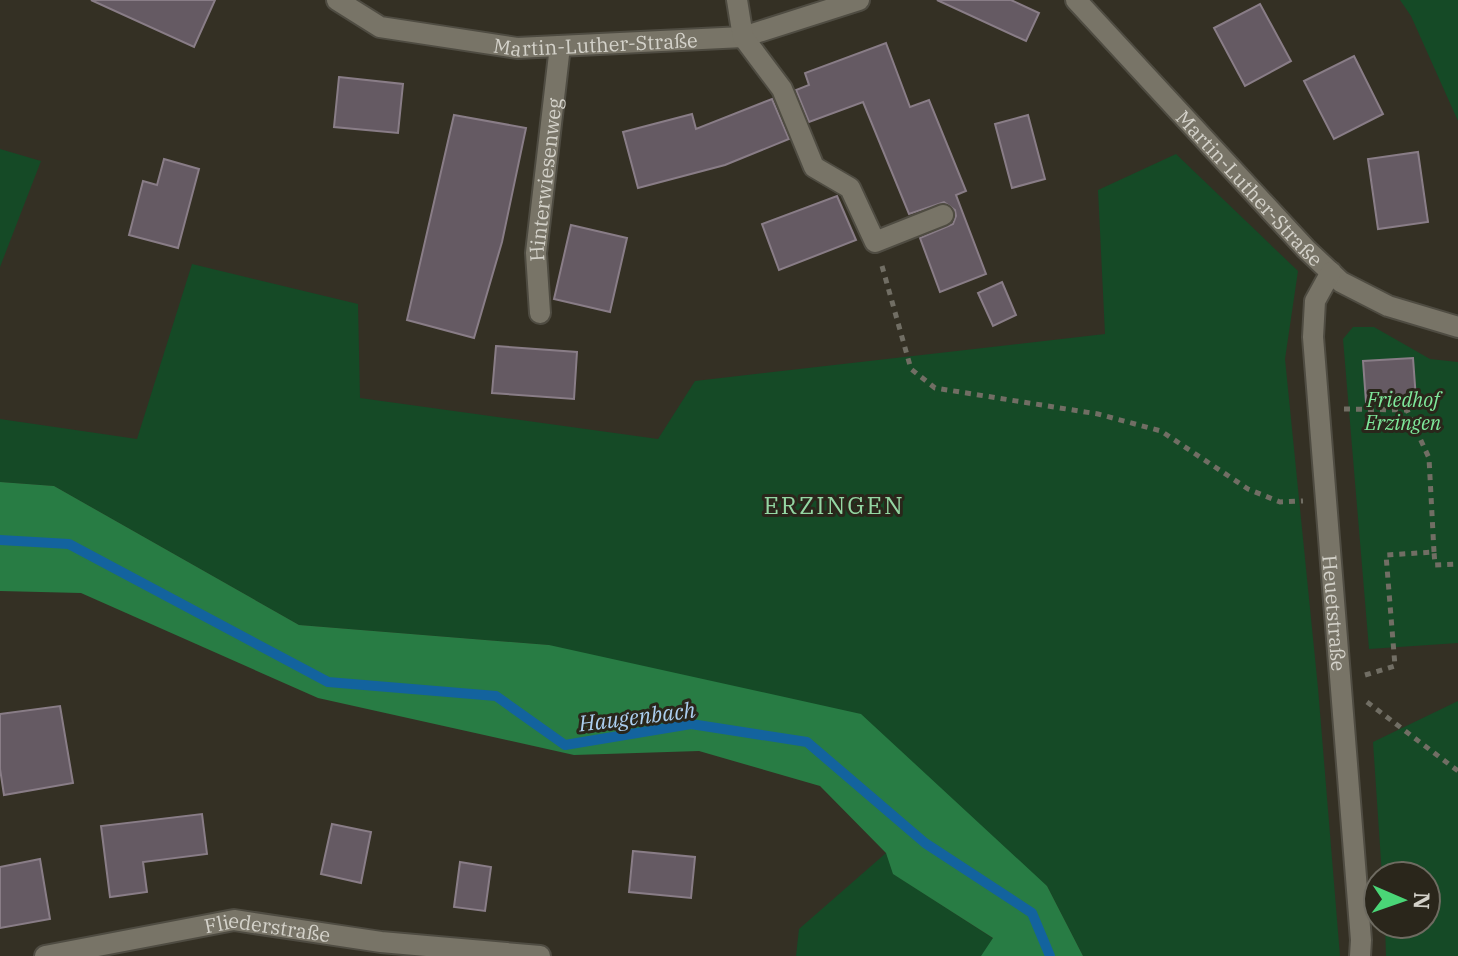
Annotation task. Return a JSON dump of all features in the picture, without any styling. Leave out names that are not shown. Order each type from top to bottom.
[{"type":"street","name":"Martin-Luther-Straße","points":[[337,0],[380,27],[517,48],[743,37],[859,0]]},
{"type":"street","points":[[737,0],[743,37],[782,89],[814,167],[850,188],[875,242],[943,215]]},
{"type":"street","name":"Martin-Luther-Straße","points":[[1076,0],[1306,249],[1341,282],[1388,306],[1458,327]]},
{"type":"street","name":"Hinterwiesenweg","points":[[540,313],[536,253],[560,46]]},
{"type":"street","name":"Heuetstraße","points":[[1331,272],[1315,301],[1313,337],[1360,956]]},
{"type":"street","name":"Fliederstraße","points":[[45,956],[234,920],[382,949],[540,956]]},
{"type":"path","points":[[875,242],[911,369],[935,388],[1098,414],[1161,431],[1248,489],[1280,502],[1326,501]]},
{"type":"path","points":[[1319,409],[1407,410],[1429,458],[1435,565],[1458,564]]},
{"type":"path","points":[[1341,683],[1395,666],[1386,555],[1434,552]]},
{"type":"path","points":[[1341,683],[1458,771]]},
{"type":"green space","points":[[1400,0],[1458,0],[1458,121],[1411,16]]},
{"type":"green space","points":[[0,149],[41,161],[0,267]]},
{"type":"green space","points":[[1176,154],[1298,271],[1285,359],[1318,688],[1340,956],[1083,956],[1047,886],[549,645],[299,625],[54,486],[0,482],[0,419],[137,439],[192,264],[358,304],[360,398],[658,439],[695,381],[1105,334],[1098,190]]},
{"type":"green space","name":"Friedhof Erzingen","points":[[1353,327],[1374,327],[1430,359],[1458,362],[1458,643],[1369,649],[1343,339]]},
{"type":"green space","points":[[0,482],[54,486],[299,625],[549,645],[861,714],[1047,886],[1083,956],[981,956],[993,938],[893,874],[886,853],[820,786],[699,751],[574,755],[318,698],[81,593],[0,591]]},
{"type":"green space","points":[[1458,701],[1458,956],[1386,956],[1386,940],[1442,940],[1442,860],[1381,860],[1373,742]]},
{"type":"green space","points":[[886,853],[894,874],[994,939],[981,956],[796,956],[799,929]]},
{"type":"building","points":[[91,0],[215,0],[194,47]]},
{"type":"building","points":[[937,0],[1011,0],[1039,13],[1026,41]]},
{"type":"building","points":[[1260,4],[1291,61],[1245,86],[1214,28]]},
{"type":"building","points":[[886,43],[910,107],[929,100],[966,191],[956,195],[986,274],[940,292],[920,238],[953,224],[955,210],[944,202],[909,214],[863,102],[809,122],[796,90],[809,85],[805,73]]},
{"type":"building","points":[[1354,56],[1383,114],[1334,139],[1304,81]]},
{"type":"building","points":[[339,77],[403,84],[398,133],[334,127]]},
{"type":"building","points":[[772,99],[789,139],[725,165],[638,188],[623,132],[692,114],[696,129]]},
{"type":"building","points":[[454,115],[526,128],[502,242],[474,338],[407,320]]},
{"type":"building","points":[[1028,115],[1045,179],[1012,188],[995,124]]},
{"type":"building","points":[[1418,152],[1428,222],[1378,229],[1368,159]]},
{"type":"building","points":[[164,159],[199,169],[178,248],[129,235],[143,181],[157,185]]},
{"type":"building","points":[[837,196],[856,240],[779,270],[762,224]]},
{"type":"building","points":[[571,225],[627,238],[610,312],[554,299]]},
{"type":"building","points":[[1002,282],[1016,315],[993,326],[978,293]]},
{"type":"building","points":[[496,346],[577,352],[574,399],[492,393]]},
{"type":"building","points":[[1413,358],[1416,399],[1366,402],[1363,361]]},
{"type":"building","points":[[60,706],[73,783],[4,795],[0,769],[0,714]]},
{"type":"building","points":[[202,814],[207,854],[143,862],[147,892],[110,897],[101,826]]},
{"type":"building","points":[[332,824],[371,832],[361,883],[321,874]]},
{"type":"building","points":[[633,851],[695,857],[691,898],[629,892]]},
{"type":"building","points":[[40,859],[50,919],[0,928],[0,867]]},
{"type":"building","points":[[460,862],[491,867],[485,911],[454,907]]},
{"type":"waterway","name":"Haugenbach","points":[[0,540],[69,544],[328,682],[496,696],[565,745],[691,724],[807,742],[925,843],[1032,913],[1050,956]]},
{"type":"district","name":"ERZINGEN","points":[[834,505]]}]
